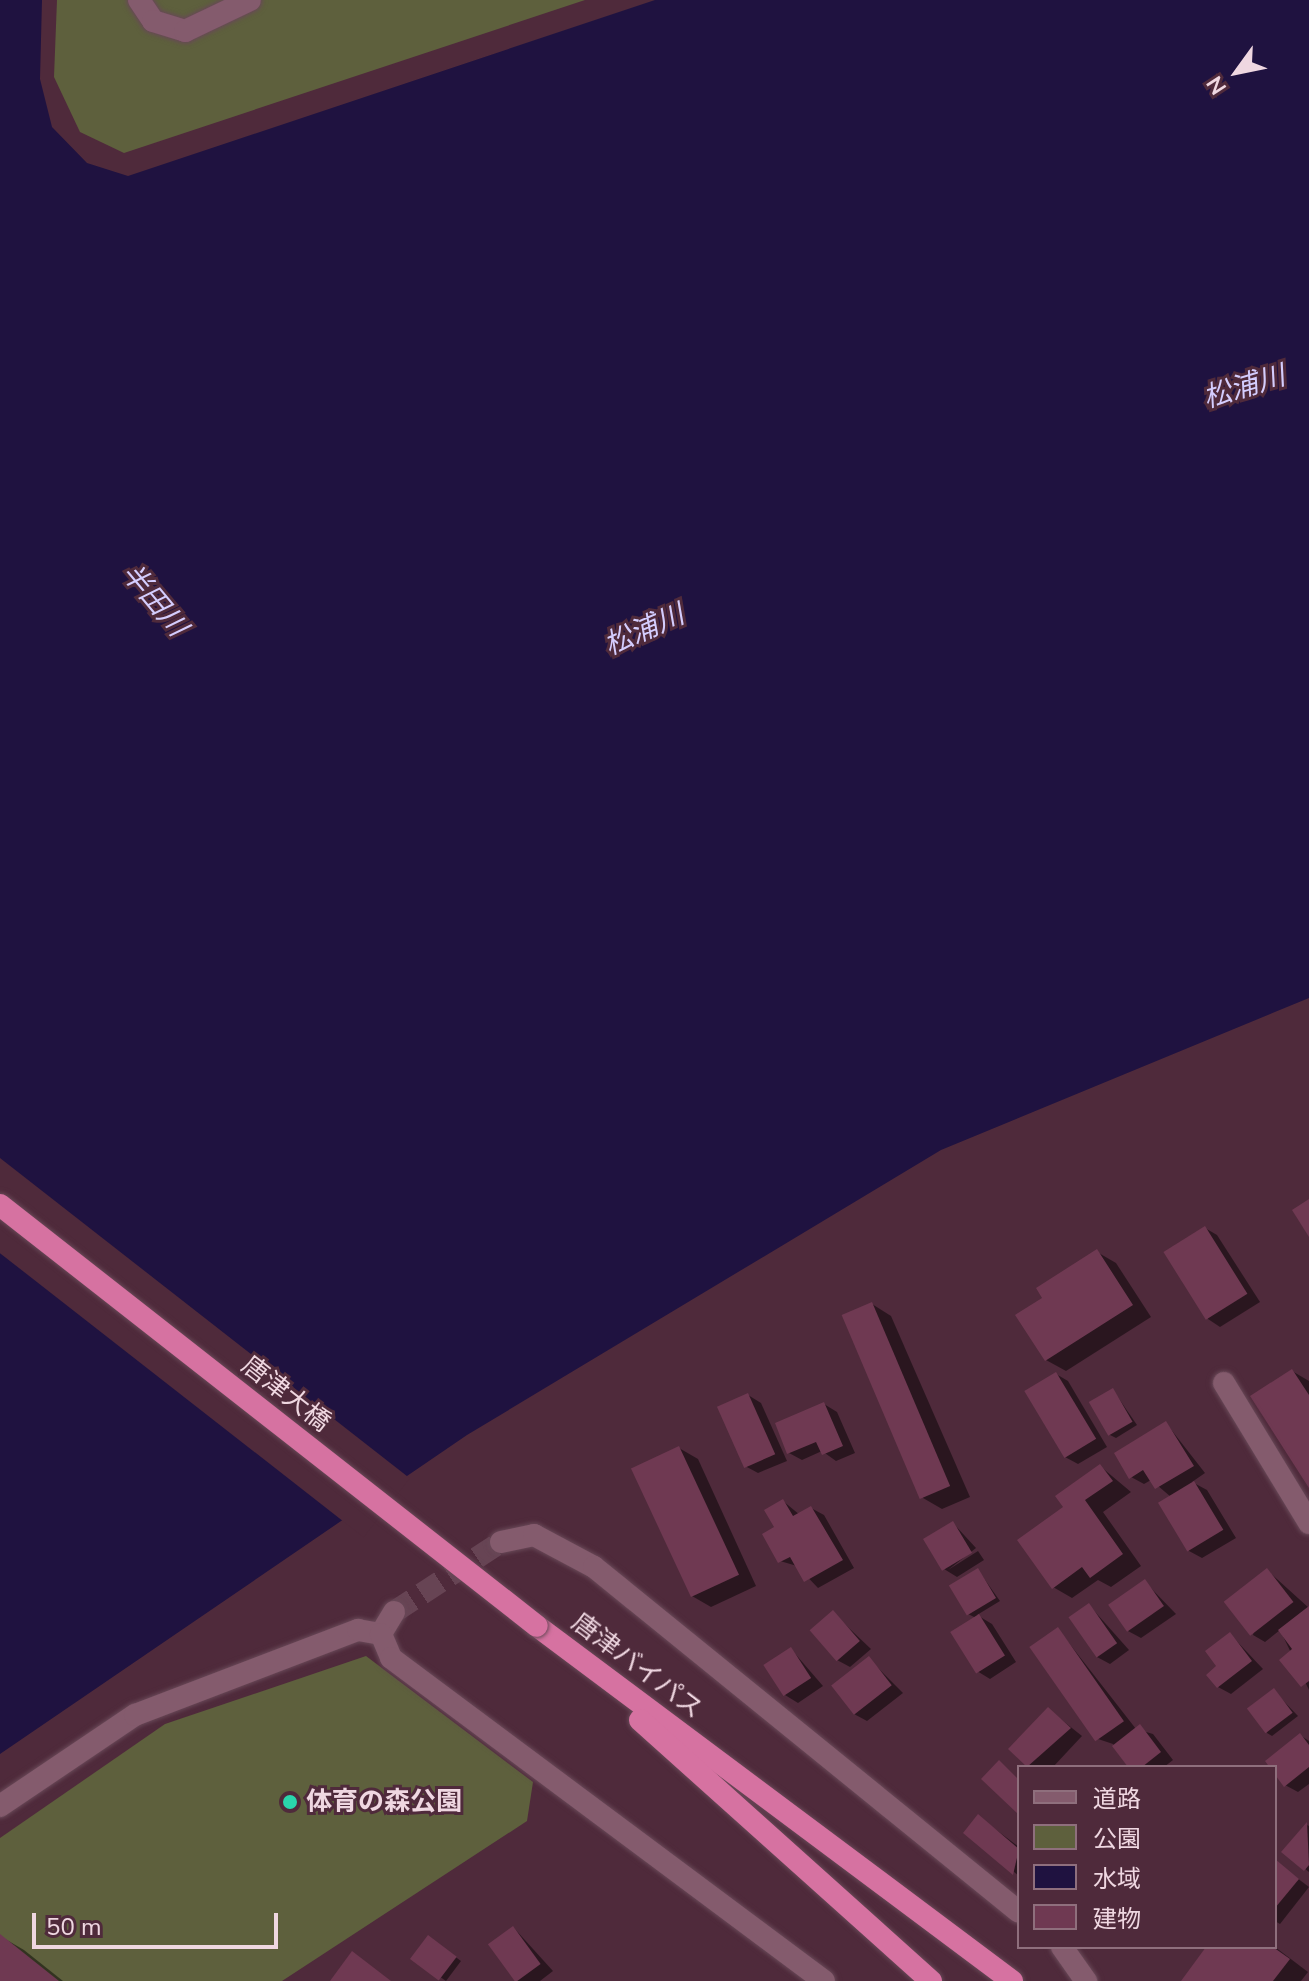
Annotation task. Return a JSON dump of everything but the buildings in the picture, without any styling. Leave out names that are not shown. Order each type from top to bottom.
[{"type":"highway","name":"唐津大橋","points":[[0,1205],[537,1626]]},
{"type":"highway","name":"唐津バイパス","points":[[537,1626],[931,1981]]},
{"type":"highway","name":"唐津バイパス","points":[[537,1626],[1012,1981]]},
{"type":"street","points":[[139,0],[153,21],[185,31],[250,0]]},
{"type":"street","points":[[1224,1383],[1309,1523]]},
{"type":"street","points":[[501,1542],[534,1535],[594,1567],[1017,1910]]},
{"type":"street","points":[[381,1634],[394,1612]]},
{"type":"street","points":[[0,1806],[135,1715],[358,1630],[381,1634]]},
{"type":"street","points":[[381,1634],[391,1658],[824,1981]]},
{"type":"street","points":[[1063,1949],[1086,1981]]},
{"type":"green space","points":[[57,0],[585,0],[124,153],[80,132],[54,77]]},
{"type":"green space","name":"体育の森公園","points":[[366,1656],[533,1782],[527,1821],[282,1981],[0,1981],[0,1838],[165,1724]]},
{"type":"water","points":[[0,0],[42,0],[40,79],[52,127],[87,163],[128,176],[655,0],[1309,0],[1309,998],[941,1150],[467,1435],[0,1754]]},
{"type":"pier","points":[[0,1158],[410,1478],[364,1537],[0,1253]]},
{"type":"tunnel","points":[[394,1612],[501,1542]]},
{"type":"place","name":"体育の森公園","points":[[290,1802]]},
{"type":"water label","name":"松浦川","points":[[1244,387]]},
{"type":"water label","name":"半田川","points":[[154,600]]},
{"type":"water label","name":"松浦川","points":[[644,630]]}]
